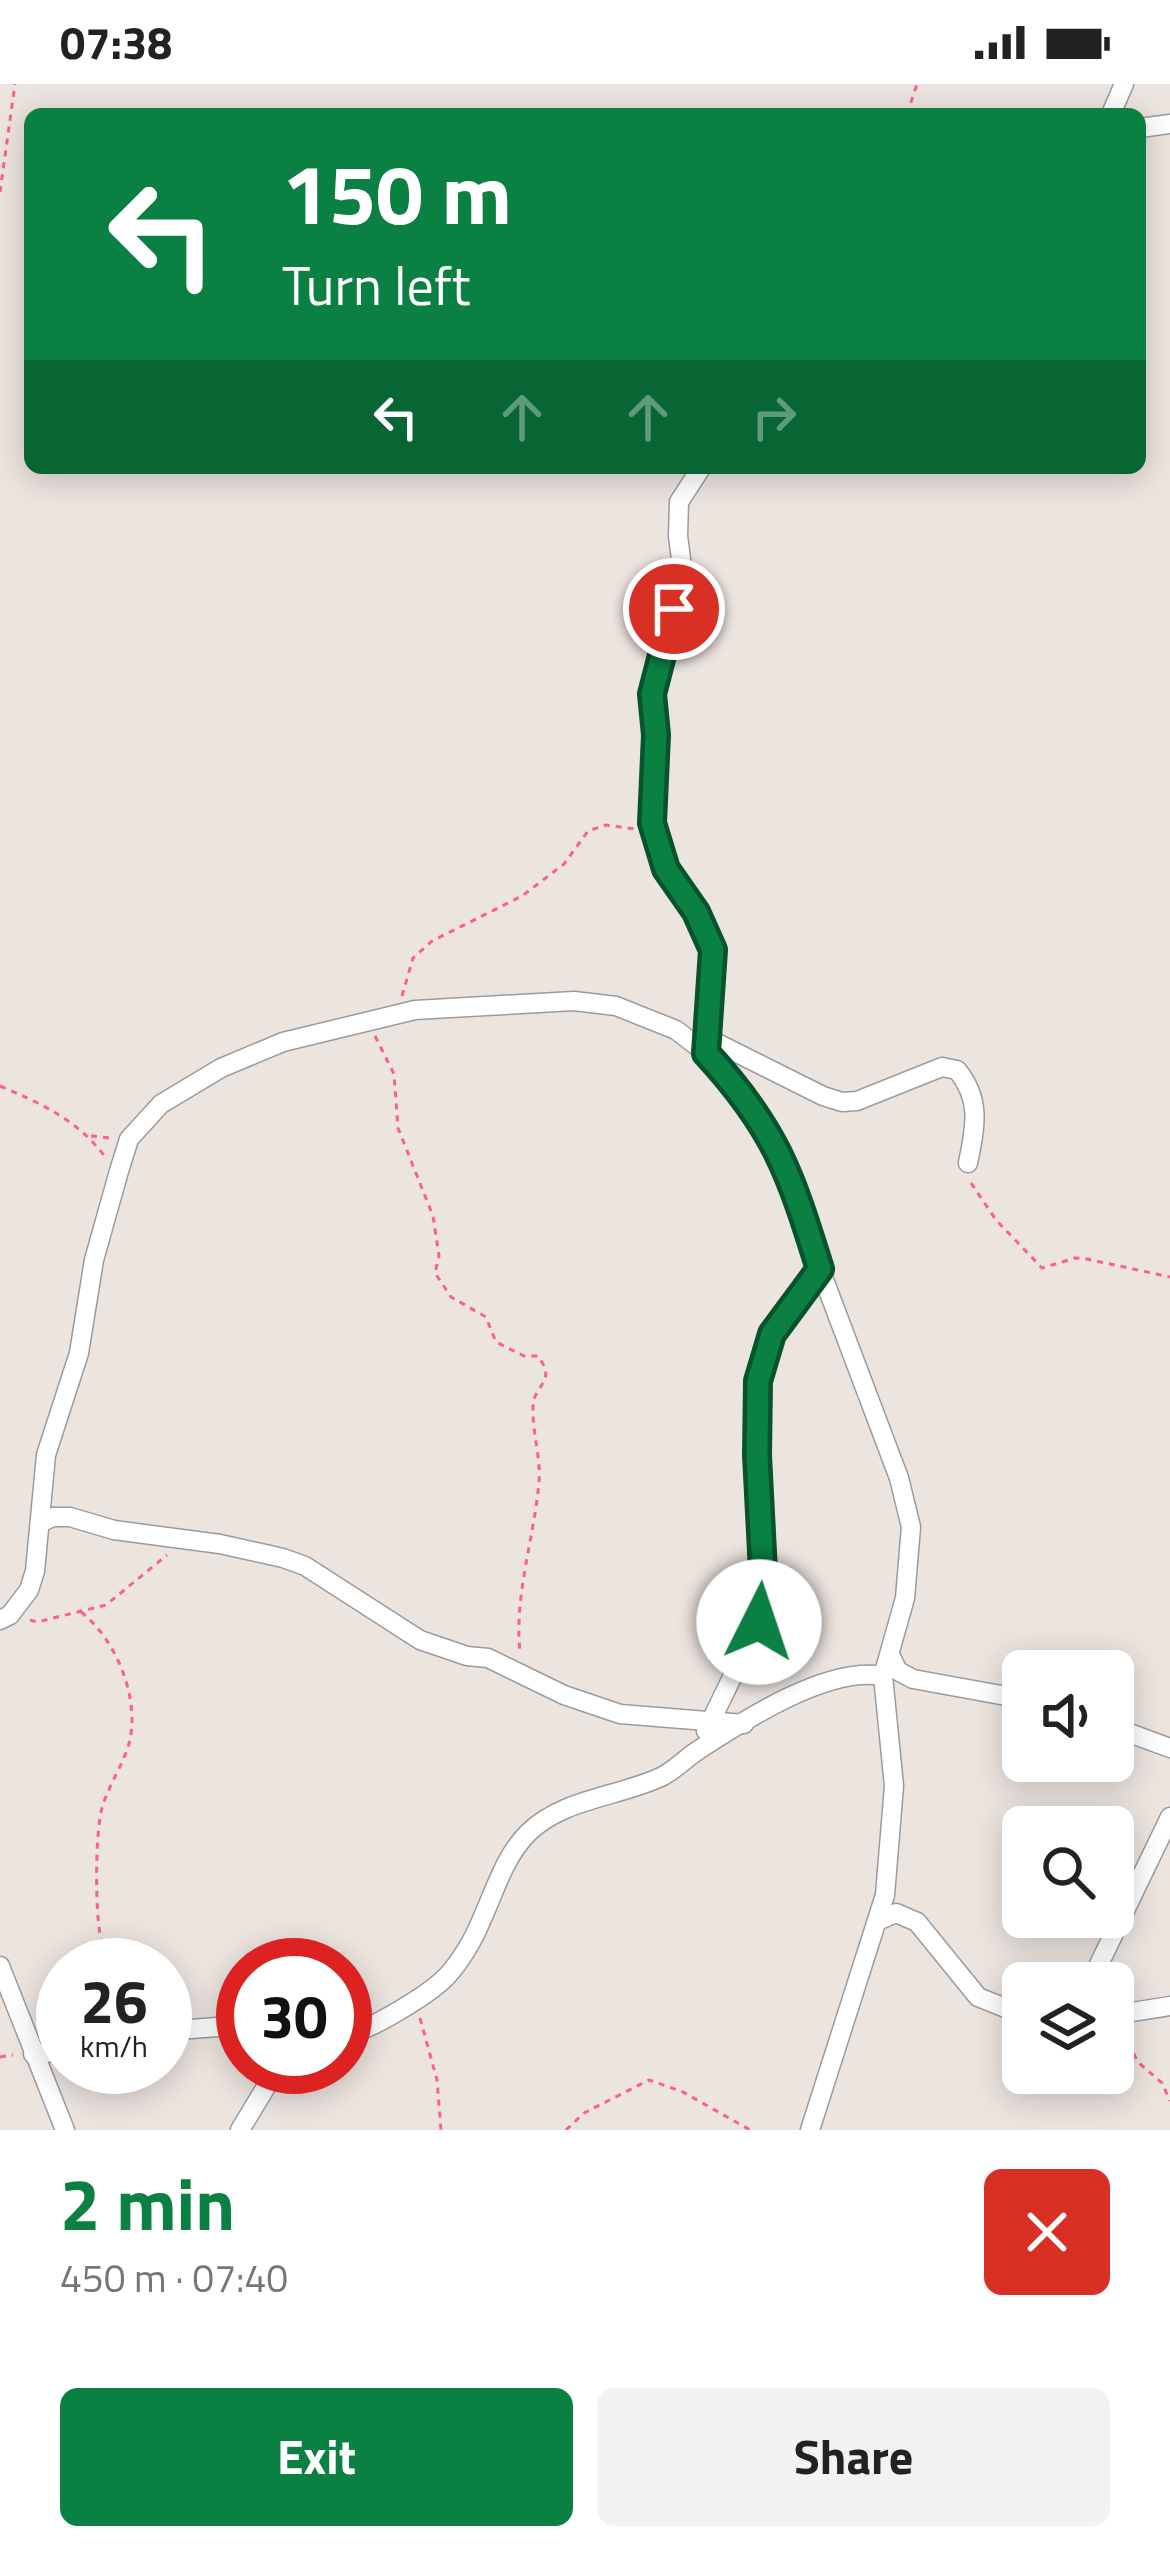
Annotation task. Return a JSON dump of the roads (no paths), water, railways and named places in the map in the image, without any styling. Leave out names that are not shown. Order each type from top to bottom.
[{"type":"street","points":[[697,474],[680,502],[683,574],[654,677],[652,823],[666,869],[696,912],[713,950],[706,1046],[749,1100],[788,1168],[820,1269],[899,1478],[911,1527],[905,1598],[883,1676],[894,1786],[885,1895],[888,1917],[843,2021],[810,2130]]},
{"type":"street","points":[[5,1617],[29,1590],[42,1522],[46,1455],[79,1353],[98,1244],[129,1139],[161,1104],[221,1068],[283,1042],[394,1014],[526,1002],[616,1006],[842,1102],[857,1101],[942,1067],[957,1070],[975,1100],[976,1124],[968,1163]]},
{"type":"street","points":[[698,1750],[759,1622],[764,1591],[758,1381],[765,1350],[787,1311],[820,1269]]},
{"type":"street","points":[[42,1522],[70,1516],[114,1530],[256,1551],[304,1566],[420,1640],[488,1658],[541,1687],[620,1714],[744,1724]]},
{"type":"street","points":[[891,1657],[898,1671],[913,1679],[1002,1695]]},
{"type":"street","points":[[372,2026],[446,1977],[479,1927],[515,1849],[531,1829],[579,1804],[666,1774],[744,1724],[848,1674],[883,1676]]},
{"type":"street","points":[[1134,1735],[1170,1748]]},
{"type":"street","points":[[1100,1962],[1170,1817]]},
{"type":"street","points":[[888,1917],[916,1922],[978,1997],[1002,2007]]},
{"type":"street","points":[[0,1966],[64,2130]]},
{"type":"street","points":[[1134,2015],[1170,2006]]},
{"type":"street","points":[[240,2130],[260,2094]]}]
